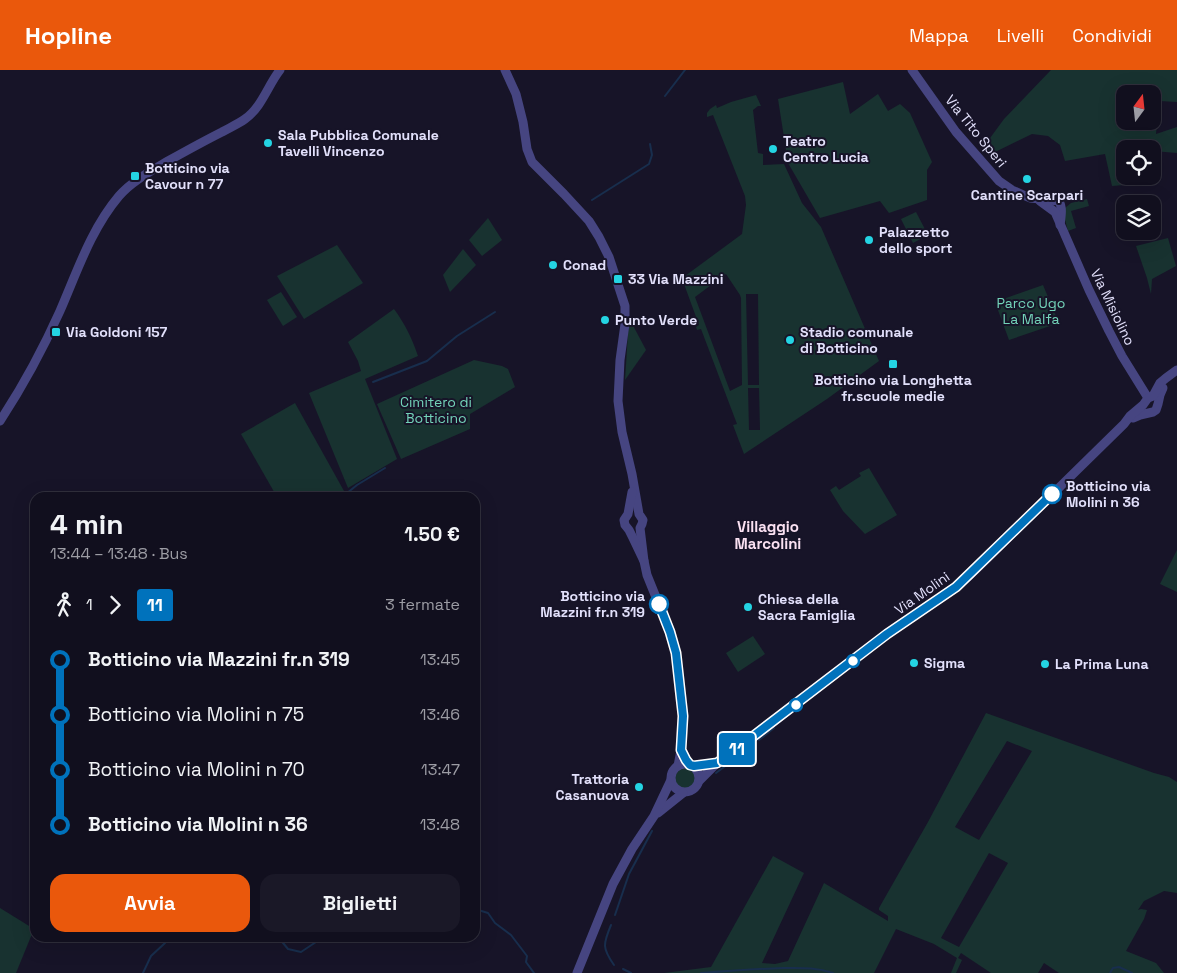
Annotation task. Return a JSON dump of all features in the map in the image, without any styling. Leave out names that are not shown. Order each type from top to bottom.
[{"type":"street","points":[[0,421],[30,371],[95,232],[116,199],[130,185],[152,171],[244,120],[261,101],[273,78],[280,70]]},
{"type":"street","points":[[505,70],[516,94],[527,149],[532,162],[586,219],[599,237],[609,257],[625,306],[618,401],[633,486],[639,514],[643,520],[640,528],[644,561]]},
{"type":"street","name":"Via Tito Speri","points":[[912,70],[956,132],[992,175],[1012,190],[1030,198],[1058,200]]},
{"type":"street","points":[[1038,200],[1055,212],[1058,200]]},
{"type":"street","name":"Via Misiolino","points":[[1058,200],[1062,211],[1060,225]]},
{"type":"street","name":"Via Misiolino","points":[[1055,212],[1108,331],[1150,402]]},
{"type":"street","name":"Via Molini","points":[[1150,402],[1158,387],[1166,378],[1177,371]]},
{"type":"street","name":"Via Molini","points":[[700,780],[717,763],[745,744],[887,634],[956,587],[1124,424],[1130,416],[1160,395],[1165,385],[1177,371]]},
{"type":"street","points":[[1140,384],[1149,388],[1158,387]]},
{"type":"street","points":[[633,486],[628,514],[624,520],[625,524],[630,530],[644,561],[676,653],[683,716],[678,766]]},
{"type":"street","points":[[628,514],[635,512],[639,514]]},
{"type":"street","points":[[630,530],[640,528]]},
{"type":"street","points":[[654,816],[684,793],[695,789],[700,780],[698,771],[692,766],[681,750]]},
{"type":"street","name":"Via Molini","points":[[692,766],[717,763]]},
{"type":"street","points":[[577,973],[613,884],[654,816],[671,780],[672,771],[682,764],[692,766]]},
{"type":"street","points":[[671,780],[675,789],[684,793]]},
{"type":"green space","points":[[1051,70],[1177,70],[1177,102],[1161,101],[1161,85],[1116,85],[1116,130],[1156,130],[1156,134],[1177,127],[1177,153],[1161,152],[1161,140],[1116,140],[1116,185],[1124,185],[1112,186],[1105,154],[1065,161],[1060,145],[1048,136],[1032,134],[989,155],[982,149],[1004,119]]},
{"type":"green space","points":[[843,82],[850,114],[878,94],[888,111],[900,104],[910,113],[932,162],[927,170],[927,200],[889,213],[880,201],[820,218],[788,163],[778,99]]},
{"type":"green space","points":[[756,95],[761,106],[753,110],[758,153],[763,154],[763,165],[784,164],[802,203],[821,227],[879,361],[827,399],[744,454],[733,425],[737,424],[701,329],[697,330],[696,327],[699,325],[683,279],[742,234],[746,205],[745,196],[713,115],[707,117],[710,109],[716,105],[717,108]],"holes":[[[726,274],[741,298],[742,385],[730,391],[695,297]],[[746,294],[758,294],[759,385],[748,385]],[[748,388],[759,388],[760,430],[749,430]]]},
{"type":"green space","points":[[1087,199],[1089,206],[1071,211],[1076,228],[1068,231],[1064,216],[1065,208],[1071,203]]},
{"type":"green space","points":[[916,212],[928,235],[913,243],[901,219]]},
{"type":"green space","points":[[488,218],[502,240],[482,256],[469,240]]},
{"type":"green space","points":[[1168,238],[1176,266],[1152,279],[1151,294],[1136,246]]},
{"type":"green space","points":[[337,245],[363,283],[304,319],[277,276]]},
{"type":"green space","points":[[463,249],[476,265],[450,292],[443,275]]},
{"type":"green space","name":"Parco Ugo La Malfa","points":[[1043,285],[1059,323],[1009,340],[995,302]]},
{"type":"green space","points":[[281,292],[297,317],[283,326],[267,300]]},
{"type":"green space","points":[[394,309],[408,331],[418,356],[365,379],[397,459],[348,488],[309,393],[361,371],[348,342]]},
{"type":"green space","points":[[629,318],[646,350],[625,380]]},
{"type":"green space","name":"Cimitero di Botticino","points":[[474,360],[508,369],[515,387],[470,414],[470,429],[401,459],[377,404]]},
{"type":"green space","points":[[295,403],[344,491],[274,492],[241,434]]},
{"type":"green space","points":[[869,468],[897,515],[865,534],[843,511],[830,490],[836,486],[839,490],[861,476],[859,473]]},
{"type":"green space","points":[[1177,550],[1177,592],[1160,584]]},
{"type":"green space","points":[[753,636],[765,654],[738,672],[726,653]]},
{"type":"green space","points":[[986,713],[1169,777],[1177,782],[1177,893],[1164,891],[1144,901],[1138,910],[1147,910],[1144,919],[1126,951],[1156,963],[1164,973],[1059,973],[1044,963],[1038,973],[991,973],[961,953],[958,958],[962,960],[956,973],[951,973],[957,958],[934,944],[896,929],[874,973],[664,973],[711,967],[773,856],[804,873],[762,963],[775,964],[788,961],[824,883],[888,921],[888,916],[879,908],[928,822]],"holes":[[[1007,741],[1032,751],[979,840],[955,827]],[[989,853],[1008,863],[959,947],[941,938]]]},
{"type":"green space","points":[[686,768],[694,771],[697,779],[694,787],[686,790],[678,787],[675,779],[678,771]]},
{"type":"green space","points":[[0,908],[30,927],[30,939],[16,973],[0,973]]},
{"type":"waterway","points":[[665,96],[685,70]]},
{"type":"waterway","points":[[592,200],[649,164],[652,155],[650,144]]},
{"type":"waterway","points":[[373,382],[427,361],[457,336],[495,312]]},
{"type":"waterway","points":[[348,492],[385,468]]},
{"type":"waterway","points":[[759,740],[774,728]]},
{"type":"waterway","points":[[716,773],[752,746]]},
{"type":"waterway","points":[[615,915],[629,874],[652,831]]},
{"type":"waterway","points":[[480,911],[488,913],[495,923],[511,935],[527,956],[526,962],[534,973]]},
{"type":"waterway","points":[[611,925],[606,937],[605,946],[607,954],[614,965]]},
{"type":"waterway","points":[[143,973],[151,956],[166,942]]},
{"type":"waterway","points":[[282,942],[288,949],[301,952],[316,942]]},
{"type":"waterway","points":[[1110,973],[1113,968],[1119,967],[1132,973]]},
{"type":"waterway","points":[[701,973],[796,968],[833,973]]},
{"type":"waterway","points":[[623,969],[631,973]]},
{"type":"bus line","name":"11","points":[[659,604],[676,653],[683,716],[681,750],[690,765],[717,763],[745,744],[887,634],[956,587],[1052,494]]},
{"type":"place","name":"Sala Pubblica Comunale Tavelli Vincenzo","points":[[268,143]]},
{"type":"place","name":"Teatro Centro Lucia","points":[[773,149]]},
{"type":"place","name":"Botticino via Cavour n 77","points":[[135,176]]},
{"type":"place","name":"Cantine Scarpari","points":[[1027,179]]},
{"type":"place","name":"Palazzetto dello sport","points":[[869,240]]},
{"type":"place","name":"Conad","points":[[553,265]]},
{"type":"place","name":"33 Via Mazzini","points":[[618,279]]},
{"type":"place","name":"Punto Verde","points":[[605,320]]},
{"type":"place","name":"Via Goldoni 157","points":[[56,332]]},
{"type":"place","name":"Stadio comunale di Botticino","points":[[790,340]]},
{"type":"place","name":"Botticino via Longhetta fr.scuole medie","points":[[893,364]]},
{"type":"place","name":"Botticino via Molini n 36","points":[[1052,494]]},
{"type":"place","name":"Botticino via Mazzini fr.n 319","points":[[659,604]]},
{"type":"place","name":"Chiesa della Sacra Famiglia","points":[[748,607]]},
{"type":"place","name":"Sigma","points":[[914,663]]},
{"type":"place","name":"La Prima Luna","points":[[1045,664]]},
{"type":"place","name":"Trattoria Casanuova","points":[[639,787]]},
{"type":"district","name":"Villaggio Marcolini","points":[[768,534]]}]
